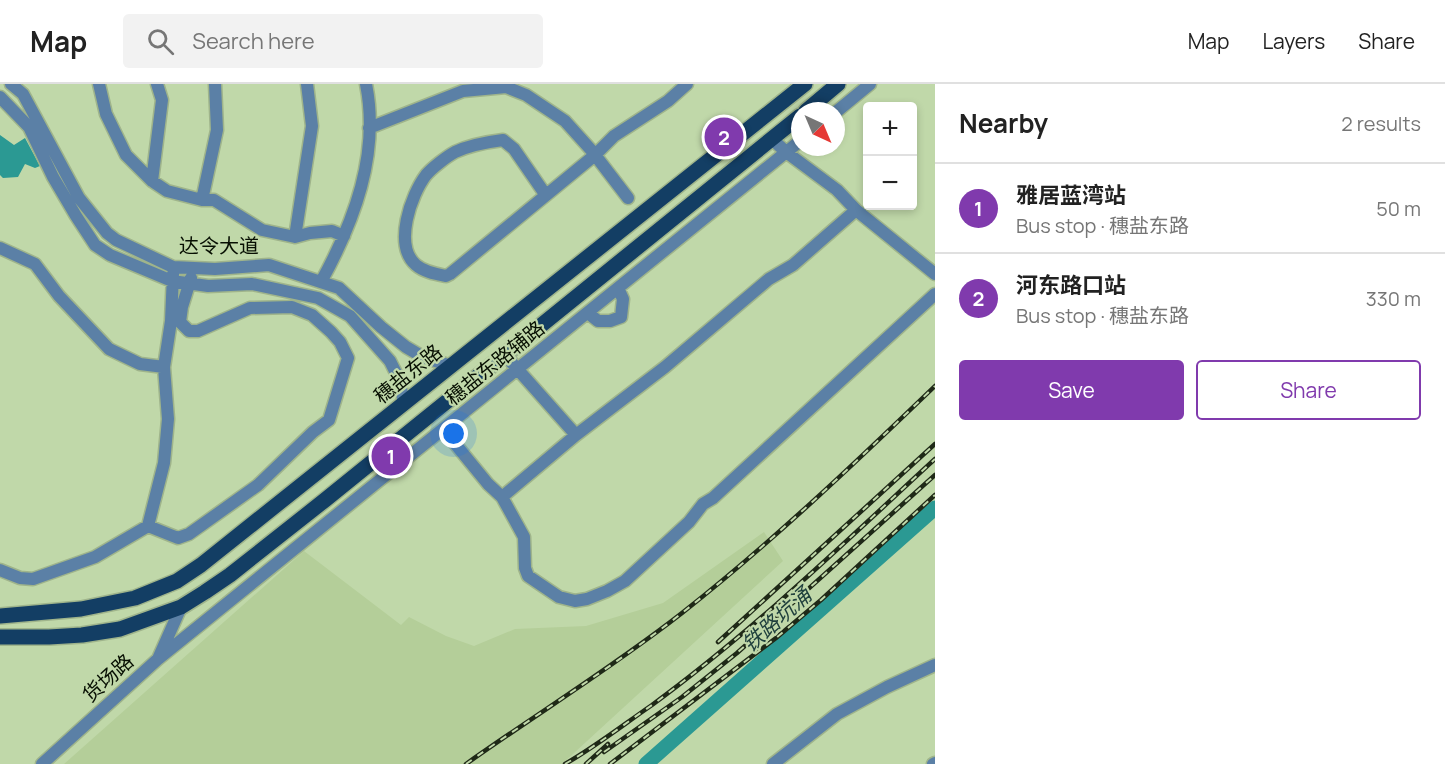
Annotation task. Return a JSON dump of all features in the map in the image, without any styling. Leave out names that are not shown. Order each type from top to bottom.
[{"type":"main road","name":"穗盐东路","points":[[0,616],[81,609],[112,603],[135,598],[177,580],[227,546],[805,84]]},
{"type":"main road","points":[[817,102],[838,84]]},
{"type":"main road","points":[[5,636],[49,637],[120,630],[181,607],[230,575],[791,123]]},
{"type":"main road","points":[[5,636],[39,630],[42,627],[42,619],[31,612]]},
{"type":"street","name":"达令大道","points":[[11,84],[23,94],[64,197],[95,245],[110,255],[172,281],[208,286],[252,284],[318,298],[350,316],[390,361],[399,379],[404,403]]},
{"type":"street","points":[[99,84],[106,114],[126,155],[152,181],[167,191],[202,200],[214,200],[262,230],[295,237],[332,231],[344,236]]},
{"type":"street","points":[[152,181],[162,100],[158,84]]},
{"type":"street","points":[[202,200],[217,130],[215,84]]},
{"type":"street","points":[[295,237],[312,126],[307,84]]},
{"type":"street","points":[[321,282],[354,214],[367,164],[370,100],[366,84]]},
{"type":"street","points":[[545,194],[514,149],[503,140],[482,143],[454,153],[426,175],[410,207],[404,227],[408,252],[415,264],[430,273],[446,276],[595,155],[614,136],[668,101],[687,84]]},
{"type":"street","points":[[845,105],[870,84]]},
{"type":"street","points":[[369,128],[463,91],[506,87],[526,95],[565,121],[628,198]]},
{"type":"street","name":"达令大道","points":[[0,97],[39,135],[79,198],[107,233],[116,240],[173,267],[215,269],[269,265],[339,288],[406,347],[423,357],[451,366]]},
{"type":"street","points":[[772,139],[837,190],[856,210],[935,274]]},
{"type":"street","name":"穗盐东路辅路","points":[[158,659],[791,148]]},
{"type":"street","points":[[502,497],[576,435],[666,368],[770,279],[793,265],[856,210]]},
{"type":"street","points":[[0,248],[35,264],[59,296],[109,349],[140,364],[164,367]]},
{"type":"street","points":[[0,570],[20,578],[33,579],[95,557],[148,526],[165,452],[168,419],[164,367],[171,321],[173,267]]},
{"type":"street","points":[[148,526],[178,538],[189,534],[258,485],[312,432],[329,420],[348,358],[340,342],[331,332],[312,315],[292,307],[250,308],[198,331],[189,331],[180,322],[182,307],[194,268]]},
{"type":"street","points":[[588,313],[598,321],[610,321],[621,317],[623,299],[618,288]]},
{"type":"street","points":[[443,429],[488,484],[502,497],[524,537],[525,568],[528,576],[559,597],[575,601],[587,599],[625,580],[689,522],[703,504],[713,498],[935,294]]},
{"type":"street","points":[[390,361],[406,347]]},
{"type":"street","points":[[507,353],[518,369],[576,435]]},
{"type":"street","name":"货场路","points":[[42,764],[158,659],[181,607]]},
{"type":"street","points":[[773,764],[837,714],[935,665]]},
{"type":"shaded area","points":[[764,532],[783,561],[562,764],[64,764],[304,551],[401,625],[409,617],[446,636],[474,646],[515,629],[586,626],[663,603]]},
{"type":"water","points":[[0,135],[14,145],[25,138],[40,166],[35,168],[25,164],[18,177],[3,178],[0,175]]},
{"type":"waterway","name":"铁路坑涌","points":[[646,764],[935,508]]},
{"type":"railway","points":[[466,764],[682,613],[811,503],[935,386]]},
{"type":"railway","points":[[718,642],[935,444]]},
{"type":"railway","points":[[565,764],[652,705],[726,647],[797,586],[935,459]]},
{"type":"railway","points":[[604,752],[682,697],[737,653],[935,475]]},
{"type":"railway","points":[[610,764],[776,638],[821,600],[935,495]]},
{"type":"railway","points":[[586,764],[608,744]]},
{"type":"place","name":"河东路口站","points":[[724,137]]},
{"type":"place","name":"雅居蓝湾站","points":[[391,456]]}]
